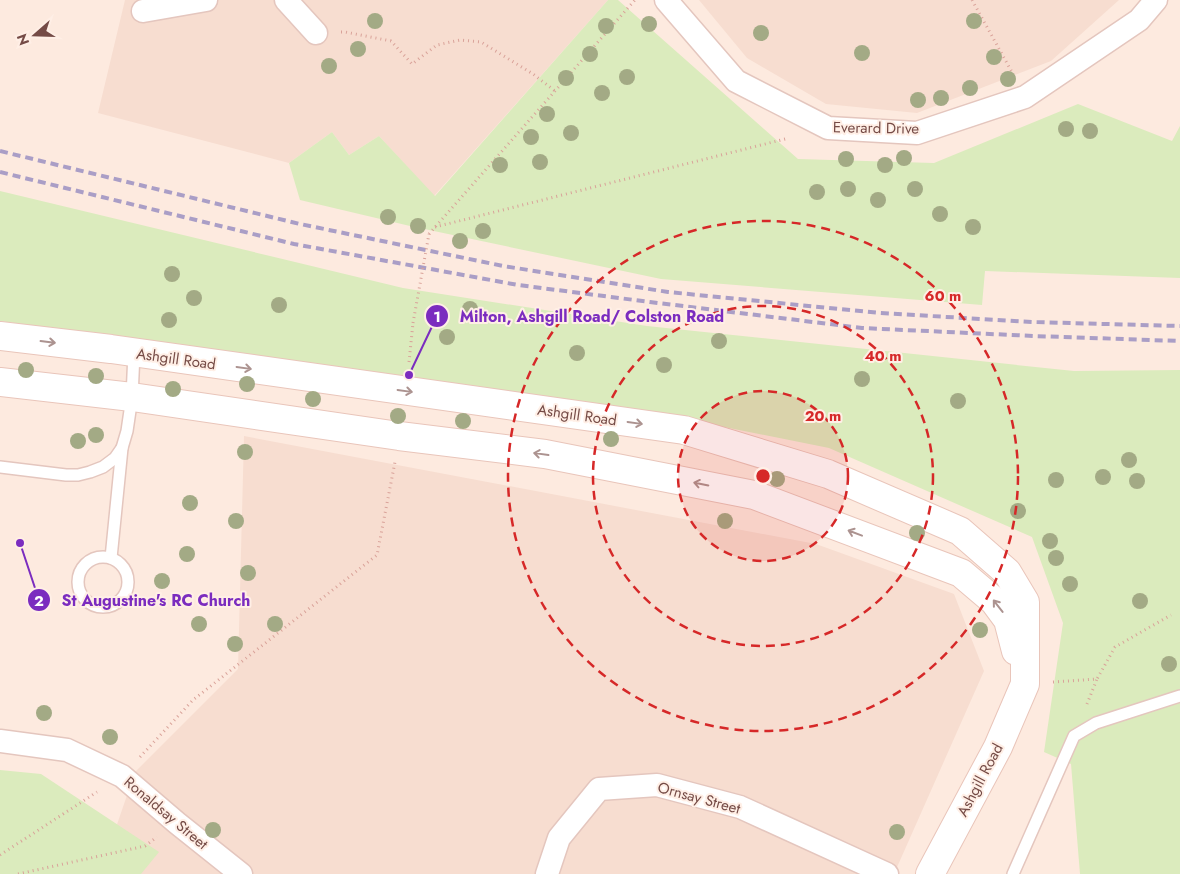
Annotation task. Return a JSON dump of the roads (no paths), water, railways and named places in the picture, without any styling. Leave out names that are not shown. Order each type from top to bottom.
[{"type":"street","points":[[143,11],[206,0]]},
{"type":"street","points":[[286,0],[316,33]]},
{"type":"street","name":"Everard Drive","points":[[666,0],[736,81],[828,128],[917,132],[1026,97],[1139,20],[1156,0]]},
{"type":"street","name":"Ashgill Road","points":[[0,336],[111,349],[684,430],[828,474],[960,530],[1007,572],[1024,602],[1025,684],[998,747],[930,874]]},
{"type":"street","points":[[0,382],[132,397],[399,436],[545,454],[754,495],[961,573],[994,601],[1008,620],[1025,684]]},
{"type":"street","name":"Ronaldsay Street","points":[[0,741],[67,750],[122,776],[241,874]]},
{"type":"street","name":"Ornsay Street","points":[[547,874],[559,838],[599,790],[657,785],[740,807],[887,874]]},
{"type":"lane","points":[[111,558],[122,448],[128,431],[132,397],[134,353]]},
{"type":"lane","points":[[0,466],[78,475],[103,467],[122,448]]},
{"type":"lane","points":[[95,558],[111,558],[123,569],[126,576],[128,584],[125,592],[114,604],[106,607],[90,604],[80,592],[78,576],[82,568],[95,558]]},
{"type":"lane","points":[[1013,874],[1074,736],[1096,723],[1180,696]]},
{"type":"railway","points":[[0,151],[300,224],[503,266],[668,292],[880,313],[1032,322],[1180,326]]},
{"type":"railway","points":[[0,172],[294,244],[518,285],[862,328],[1180,341]]},
{"type":"place","name":"Milton, Ashgill Road/ Colston Road","points":[[409,375]]},
{"type":"place","name":"St Augustine's RC Church","points":[[20,543]]}]
